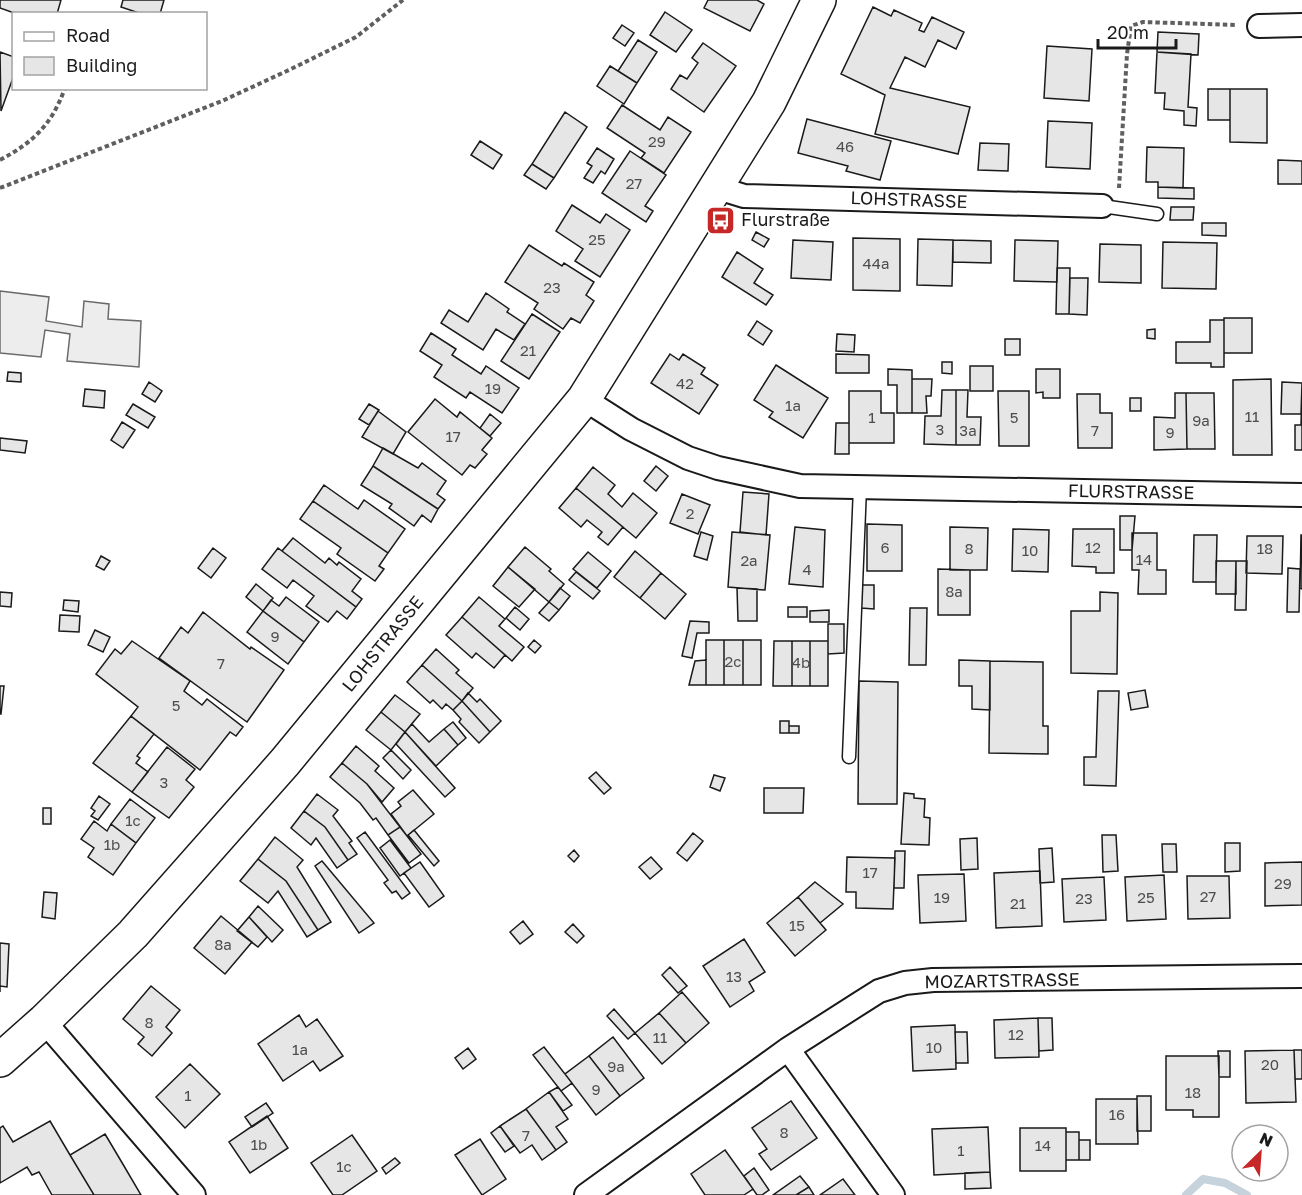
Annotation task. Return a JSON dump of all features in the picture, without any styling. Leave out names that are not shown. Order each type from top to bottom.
[{"type":"main road","name":"LOHSTRASSE","points":[[0,1060],[44,1021],[133,934],[285,762],[584,399],[718,188],[769,102],[819,0]]},
{"type":"street","points":[[1259,26],[1302,25]]},
{"type":"street","name":"LOHSTRASSE","points":[[718,188],[744,195],[1102,206]]},
{"type":"street","name":"FLURSTRASSE","points":[[584,399],[662,446],[718,468],[800,486],[1302,495]]},
{"type":"street","name":"MOZARTSTRASSE","points":[[586,1195],[788,1050],[879,991],[905,983],[933,980],[1302,976]]},
{"type":"street","points":[[44,1021],[194,1195]]},
{"type":"street","points":[[788,1050],[893,1195]]},
{"type":"lane","points":[[1102,206],[1158,214]]},
{"type":"lane","points":[[849,758],[860,487]]},
{"type":"path","points":[[0,188],[180,118],[289,70],[356,37],[403,0]]},
{"type":"path","points":[[1102,206],[1119,190],[1127,54],[1131,26],[1143,22],[1259,26]]},
{"type":"path","points":[[0,160],[33,139],[56,114],[64,90]]},
{"type":"shaded area","points":[[0,291],[49,297],[46,321],[82,327],[84,301],[109,304],[108,319],[141,321],[139,367],[67,361],[70,334],[45,330],[41,357],[0,353]]},
{"type":"building","points":[[0,0],[61,0],[58,12],[12,12],[0,8]]},
{"type":"building","points":[[123,0],[164,0],[161,12],[136,12],[121,7]]},
{"type":"building","points":[[708,0],[757,0],[764,4],[750,31],[704,8]]},
{"type":"building","points":[[873,7],[891,16],[894,10],[922,23],[919,30],[924,32],[932,17],[964,32],[956,49],[938,40],[925,67],[905,57],[890,88],[970,107],[958,154],[875,134],[885,95],[841,74]]},
{"type":"building","points":[[665,12],[692,30],[676,52],[650,35]]},
{"type":"building","points":[[622,25],[634,33],[625,46],[613,38]]},
{"type":"building","points":[[1158,32],[1199,34],[1198,55],[1157,52]]},
{"type":"building","points":[[638,40],[657,52],[637,83],[618,71]]},
{"type":"building","points":[[703,43],[736,66],[704,112],[671,89],[680,75],[687,79],[698,63],[692,58]]},
{"type":"building","points":[[1047,46],[1092,49],[1089,101],[1044,98]]},
{"type":"building","points":[[0,52],[12,56],[12,81],[1,111]]},
{"type":"building","points":[[1157,52],[1191,54],[1188,107],[1197,108],[1196,126],[1184,125],[1184,111],[1164,109],[1165,93],[1155,93]]},
{"type":"building","points":[[610,66],[637,83],[624,104],[597,86]]},
{"type":"building","points":[[1208,89],[1230,89],[1230,120],[1208,120]]},
{"type":"building","points":[[1230,89],[1267,89],[1267,143],[1230,142]]},
{"type":"building","points":[[622,105],[660,130],[668,117],[691,132],[664,173],[641,158],[645,153],[607,128]]},
{"type":"building","points":[[565,112],[587,127],[554,178],[532,164]]},
{"type":"building","points":[[807,119],[891,141],[880,180],[846,171],[848,166],[798,153]]},
{"type":"building","points":[[1048,121],[1092,123],[1090,169],[1046,167]]},
{"type":"building","points":[[480,141],[502,155],[493,169],[471,155]]},
{"type":"building","points":[[980,143],[1009,144],[1008,171],[978,170]]},
{"type":"building","points":[[1147,147],[1184,148],[1183,188],[1158,187],[1158,182],[1146,182]]},
{"type":"building","points":[[597,148],[614,159],[605,174],[601,171],[593,183],[584,178],[592,166],[587,163]]},
{"type":"building","points":[[630,151],[666,175],[645,206],[653,211],[646,222],[602,193]]},
{"type":"building","points":[[1278,160],[1302,161],[1302,184],[1278,184]]},
{"type":"building","points":[[532,164],[554,178],[546,189],[524,175]]},
{"type":"building","points":[[1158,187],[1194,188],[1194,199],[1158,198]]},
{"type":"building","points":[[572,205],[600,223],[606,214],[630,230],[600,277],[575,261],[583,249],[556,231]]},
{"type":"building","points":[[1171,207],[1194,207],[1193,220],[1170,220]]},
{"type":"building","points":[[1202,223],[1226,223],[1226,236],[1202,235]]},
{"type":"building","points":[[756,232],[769,239],[764,247],[752,240]]},
{"type":"building","points":[[853,238],[900,239],[900,291],[853,290]]},
{"type":"building","points":[[918,239],[953,240],[952,286],[917,285]]},
{"type":"building","points":[[793,240],[833,242],[831,280],[791,278]]},
{"type":"building","points":[[953,240],[991,241],[991,263],[953,262]]},
{"type":"building","points":[[1015,240],[1058,241],[1057,282],[1014,281]]},
{"type":"building","points":[[1163,242],[1217,243],[1216,289],[1162,288]]},
{"type":"building","points":[[1100,244],[1141,245],[1141,283],[1099,282]]},
{"type":"building","points":[[529,245],[562,266],[564,263],[594,282],[586,295],[594,301],[580,323],[571,318],[563,329],[534,309],[538,303],[505,282]]},
{"type":"building","points":[[737,252],[763,269],[754,283],[773,295],[766,305],[722,277]]},
{"type":"building","points":[[1057,268],[1070,268],[1069,314],[1056,314]]},
{"type":"building","points":[[1070,278],[1088,278],[1087,315],[1069,314]]},
{"type":"building","points":[[486,293],[509,309],[507,312],[525,324],[514,340],[496,329],[483,350],[441,323],[449,310],[468,322]]},
{"type":"building","points":[[532,314],[560,332],[529,379],[501,361]]},
{"type":"building","points":[[1224,318],[1252,318],[1252,353],[1224,353]]},
{"type":"building","points":[[1210,320],[1224,320],[1224,367],[1211,367],[1211,363],[1176,363],[1176,342],[1210,342]]},
{"type":"building","points":[[757,321],[772,331],[763,345],[748,335]]},
{"type":"building","points":[[1155,329],[1155,339],[1147,338],[1147,330]]},
{"type":"building","points":[[431,333],[456,349],[452,355],[481,374],[486,366],[519,388],[502,413],[470,392],[466,398],[434,377],[442,365],[420,351]]},
{"type":"building","points":[[837,334],[855,335],[854,352],[836,351]]},
{"type":"building","points":[[1005,339],[1020,339],[1020,355],[1005,355]]},
{"type":"building","points":[[670,354],[679,360],[683,354],[705,368],[701,374],[718,385],[699,414],[651,383]]},
{"type":"building","points":[[836,354],[869,355],[869,373],[836,373]]},
{"type":"building","points":[[942,362],[952,362],[952,374],[942,373]]},
{"type":"building","points":[[776,365],[828,398],[803,438],[769,417],[773,412],[754,400]]},
{"type":"building","points":[[970,366],[993,366],[993,391],[970,391]]},
{"type":"building","points":[[888,369],[912,370],[912,413],[897,413],[897,385],[888,385]]},
{"type":"building","points":[[1036,369],[1060,369],[1060,398],[1043,398],[1043,392],[1036,393]]},
{"type":"building","points":[[8,372],[21,373],[21,382],[7,381]]},
{"type":"building","points":[[912,379],[932,379],[931,396],[926,396],[927,413],[912,413]]},
{"type":"building","points":[[1271,379],[1272,455],[1233,455],[1233,380]]},
{"type":"building","points":[[149,382],[162,391],[155,402],[142,394]]},
{"type":"building","points":[[1282,382],[1302,383],[1301,414],[1281,414]]},
{"type":"building","points":[[1302,385],[1302,450],[1295,450],[1295,425],[1301,425]]},
{"type":"building","points":[[85,389],[105,391],[104,408],[83,406]]},
{"type":"building","points":[[942,390],[956,390],[956,445],[924,444],[925,416],[941,416]]},
{"type":"building","points":[[956,390],[968,390],[967,417],[981,417],[980,445],[956,445]]},
{"type":"building","points":[[849,391],[881,391],[881,413],[894,413],[894,443],[849,443]]},
{"type":"building","points":[[998,391],[1029,391],[1029,446],[999,446]]},
{"type":"building","points":[[1175,393],[1186,393],[1187,449],[1154,450],[1154,417],[1175,418]]},
{"type":"building","points":[[1186,393],[1214,393],[1215,449],[1187,449]]},
{"type":"building","points":[[1077,394],[1100,394],[1100,413],[1112,413],[1112,448],[1078,448]]},
{"type":"building","points":[[1130,398],[1141,398],[1141,411],[1130,411]]},
{"type":"building","points":[[435,399],[457,417],[460,412],[492,438],[482,450],[487,454],[475,468],[470,465],[462,475],[408,432]]},
{"type":"building","points":[[133,404],[155,417],[148,428],[126,415]]},
{"type":"building","points":[[369,404],[379,410],[369,425],[359,419]]},
{"type":"building","points":[[378,411],[406,432],[393,454],[362,437]]},
{"type":"building","points":[[490,414],[501,423],[490,436],[480,428]]},
{"type":"building","points":[[122,422],[135,430],[123,448],[111,440]]},
{"type":"building","points":[[836,423],[849,423],[849,454],[835,454]]},
{"type":"building","points":[[0,438],[27,441],[25,453],[0,450]]},
{"type":"building","points":[[383,448],[418,468],[422,463],[446,481],[437,494],[445,500],[438,509],[373,466]]},
{"type":"building","points":[[373,466],[438,509],[431,522],[422,515],[414,526],[389,508],[392,504],[361,485]]},
{"type":"building","points":[[656,466],[668,476],[656,491],[644,481]]},
{"type":"building","points":[[593,467],[615,485],[608,494],[622,507],[633,493],[657,513],[636,538],[576,488]]},
{"type":"building","points":[[324,485],[358,509],[364,500],[405,529],[388,553],[313,501]]},
{"type":"building","points":[[576,488],[623,527],[608,545],[598,537],[602,532],[587,520],[581,527],[559,508]]},
{"type":"building","points":[[743,492],[769,494],[766,535],[740,532]]},
{"type":"building","points":[[682,494],[710,505],[698,534],[670,523]]},
{"type":"building","points":[[313,501],[388,553],[379,566],[384,569],[375,581],[337,554],[341,548],[300,519]]},
{"type":"building","points":[[1120,516],[1135,516],[1132,550],[1120,550]]},
{"type":"building","points":[[867,524],[902,525],[902,571],[867,571]]},
{"type":"building","points":[[795,527],[825,530],[823,587],[789,584]]},
{"type":"building","points":[[950,527],[988,528],[987,570],[950,570]]},
{"type":"building","points":[[1013,529],[1049,530],[1048,572],[1012,571]]},
{"type":"building","points":[[1073,529],[1114,529],[1114,573],[1096,573],[1096,567],[1072,566]]},
{"type":"building","points":[[701,532],[713,536],[707,560],[694,556]]},
{"type":"building","points":[[732,532],[770,535],[765,590],[728,587]]},
{"type":"building","points":[[1132,533],[1157,533],[1157,570],[1166,570],[1166,594],[1138,594],[1139,570],[1132,570]]},
{"type":"building","points":[[1194,535],[1217,535],[1216,582],[1193,582]]},
{"type":"building","points":[[1302,535],[1302,589],[1300,588]]},
{"type":"building","points":[[1247,536],[1283,536],[1282,574],[1246,573]]},
{"type":"building","points":[[293,538],[325,563],[329,558],[337,565],[339,562],[361,579],[352,591],[362,599],[356,607],[282,551]]},
{"type":"building","points":[[525,547],[551,569],[549,571],[564,584],[549,602],[508,567]]},
{"type":"building","points":[[213,548],[226,558],[211,578],[198,568]]},
{"type":"building","points":[[278,548],[356,607],[347,619],[337,611],[328,622],[306,606],[314,596],[293,580],[287,588],[262,569]]},
{"type":"building","points":[[635,551],[661,573],[640,598],[614,577]]},
{"type":"building","points":[[588,552],[611,571],[597,588],[573,569]]},
{"type":"building","points":[[101,556],[110,561],[104,570],[96,566]]},
{"type":"building","points":[[1216,561],[1236,561],[1236,594],[1216,594]]},
{"type":"building","points":[[1236,561],[1247,561],[1246,610],[1235,610]]},
{"type":"building","points":[[508,567],[535,589],[519,607],[493,586]]},
{"type":"building","points":[[1288,568],[1300,569],[1299,612],[1287,612]]},
{"type":"building","points":[[938,569],[970,570],[970,615],[938,615]]},
{"type":"building","points":[[576,572],[600,591],[593,599],[569,580]]},
{"type":"building","points":[[661,573],[686,594],[665,619],[640,598]]},
{"type":"building","points":[[256,584],[273,598],[263,611],[246,597]]},
{"type":"building","points":[[862,585],[874,585],[874,609],[861,608]]},
{"type":"building","points":[[560,588],[570,596],[559,610],[549,602]]},
{"type":"building","points":[[737,588],[757,589],[757,621],[738,621]]},
{"type":"building","points":[[0,592],[12,593],[11,607],[0,606]]},
{"type":"building","points":[[1100,592],[1118,593],[1117,674],[1071,673],[1071,611],[1100,611]]},
{"type":"building","points":[[286,597],[319,622],[304,642],[263,611],[271,600],[279,606]]},
{"type":"building","points":[[479,597],[505,619],[499,626],[524,647],[512,661],[462,617]]},
{"type":"building","points":[[64,600],[79,601],[78,612],[63,610]]},
{"type":"building","points":[[549,602],[559,610],[549,621],[539,613]]},
{"type":"building","points":[[515,607],[529,619],[520,630],[506,618]]},
{"type":"building","points":[[788,607],[807,607],[807,617],[788,617]]},
{"type":"building","points":[[910,608],[927,608],[926,665],[909,665]]},
{"type":"building","points":[[829,610],[829,622],[810,622],[810,611]]},
{"type":"building","points":[[263,611],[304,642],[288,664],[247,632]]},
{"type":"building","points":[[203,612],[250,649],[251,647],[284,670],[247,722],[159,658],[181,627],[188,633]]},
{"type":"building","points":[[60,615],[80,616],[79,632],[59,631]]},
{"type":"building","points":[[462,617],[505,655],[494,668],[476,653],[472,658],[446,635]]},
{"type":"building","points":[[690,621],[709,622],[709,633],[697,633],[692,658],[682,656]]},
{"type":"building","points":[[828,624],[844,624],[844,653],[828,654]]},
{"type":"building","points":[[95,630],[110,637],[103,652],[88,645]]},
{"type":"building","points":[[534,640],[541,646],[535,653],[528,647]]},
{"type":"building","points":[[706,640],[724,640],[724,685],[706,685]]},
{"type":"building","points":[[724,640],[743,640],[743,685],[724,685]]},
{"type":"building","points":[[743,640],[761,640],[761,685],[743,685]]},
{"type":"building","points":[[132,641],[190,681],[184,691],[202,705],[207,699],[243,727],[236,736],[230,732],[200,770],[131,716],[138,707],[96,674],[115,649],[121,654]]},
{"type":"building","points":[[774,641],[792,641],[792,686],[773,686]]},
{"type":"building","points":[[792,641],[810,641],[810,686],[792,686]]},
{"type":"building","points":[[810,641],[828,641],[828,686],[810,686]]},
{"type":"building","points":[[436,649],[459,670],[456,673],[473,688],[462,701],[422,665]]},
{"type":"building","points":[[706,660],[706,685],[689,685],[695,661]]},
{"type":"building","points":[[959,660],[990,661],[990,710],[972,709],[972,686],[959,686]]},
{"type":"building","points":[[990,661],[1043,662],[1043,726],[1048,726],[1048,754],[989,753]]},
{"type":"building","points":[[422,665],[462,701],[453,710],[446,704],[442,709],[433,700],[430,703],[407,682]]},
{"type":"building","points":[[859,681],[898,682],[897,804],[858,804]]},
{"type":"building","points":[[0,686],[4,686],[1,714],[0,714]]},
{"type":"building","points":[[1145,690],[1148,707],[1131,710],[1128,693]]},
{"type":"building","points":[[1098,691],[1119,691],[1116,786],[1084,785],[1084,757],[1096,757]]},
{"type":"building","points":[[468,693],[477,702],[480,699],[501,721],[490,732],[462,701]]},
{"type":"building","points":[[395,695],[420,714],[405,732],[381,712]]},
{"type":"building","points":[[462,701],[490,732],[479,743],[459,722],[461,719],[453,710]]},
{"type":"building","points":[[381,712],[405,732],[391,750],[366,730]]},
{"type":"building","points":[[131,716],[154,734],[137,756],[140,758],[136,763],[148,772],[132,792],[93,763]]},
{"type":"building","points":[[780,721],[789,721],[789,733],[780,733]]},
{"type":"building","points":[[453,722],[466,738],[458,745],[444,729]]},
{"type":"building","points":[[412,724],[429,742],[444,729],[458,745],[436,766],[405,732]]},
{"type":"building","points":[[789,726],[799,726],[799,733],[789,733]]},
{"type":"building","points":[[405,732],[455,788],[445,797],[396,744]]},
{"type":"building","points":[[356,746],[379,766],[375,771],[394,788],[382,802],[367,784],[342,763]]},
{"type":"building","points":[[167,747],[195,769],[186,780],[194,787],[169,818],[132,792]]},
{"type":"building","points":[[391,750],[411,770],[403,779],[383,758]]},
{"type":"building","points":[[342,763],[367,784],[400,827],[388,835],[376,818],[373,820],[360,803],[330,777]]},
{"type":"building","points":[[596,772],[611,788],[604,794],[589,778]]},
{"type":"building","points":[[714,775],[725,778],[720,791],[710,787]]},
{"type":"building","points":[[764,788],[804,788],[803,813],[764,813]]},
{"type":"building","points":[[413,790],[434,814],[407,836],[391,814],[401,806],[398,802]]},
{"type":"building","points":[[904,793],[914,794],[914,798],[925,799],[924,817],[930,818],[929,845],[901,844]]},
{"type":"building","points":[[317,794],[338,810],[333,816],[352,841],[349,843],[357,854],[348,860],[325,827],[304,811]]},
{"type":"building","points":[[99,796],[110,804],[98,820],[91,816],[95,811],[91,808]]},
{"type":"building","points":[[130,799],[155,818],[136,843],[111,824]]},
{"type":"building","points":[[43,808],[51,808],[51,824],[43,824]]},
{"type":"building","points":[[304,811],[325,827],[348,860],[337,868],[316,838],[311,845],[291,828]]},
{"type":"building","points":[[94,821],[107,831],[111,824],[136,843],[113,875],[88,857],[94,848],[81,839]]},
{"type":"building","points":[[400,827],[421,854],[409,863],[388,835]]},
{"type":"building","points":[[414,830],[439,861],[434,866],[408,835]]},
{"type":"building","points":[[365,832],[410,893],[402,899],[396,891],[392,893],[384,883],[388,880],[357,838]]},
{"type":"building","points":[[693,833],[703,841],[687,861],[677,853]]},
{"type":"building","points":[[1102,835],[1116,835],[1118,871],[1103,872]]},
{"type":"building","points":[[275,837],[303,860],[297,867],[331,922],[318,930],[286,881],[258,859]]},
{"type":"building","points":[[977,838],[978,869],[961,870],[960,839]]},
{"type":"building","points":[[390,840],[411,868],[400,876],[380,848]]},
{"type":"building","points":[[1225,843],[1240,843],[1240,871],[1225,872]]},
{"type":"building","points":[[1162,844],[1176,844],[1177,872],[1163,872]]},
{"type":"building","points":[[1052,848],[1054,882],[1040,883],[1039,849]]},
{"type":"building","points":[[574,850],[579,856],[574,862],[568,856]]},
{"type":"building","points":[[895,851],[905,851],[904,888],[894,888]]},
{"type":"building","points":[[651,857],[662,869],[650,879],[639,867]]},
{"type":"building","points":[[847,857],[895,858],[893,909],[856,908],[856,892],[846,892]]},
{"type":"building","points":[[258,859],[286,881],[318,930],[307,937],[278,891],[268,903],[240,881]]},
{"type":"building","points":[[322,861],[374,923],[359,933],[315,866]]},
{"type":"building","points":[[420,862],[444,896],[429,907],[404,873]]},
{"type":"building","points":[[1302,862],[1302,905],[1265,906],[1265,863]]},
{"type":"building","points":[[1040,871],[1042,926],[996,928],[994,873]]},
{"type":"building","points":[[964,874],[966,921],[920,923],[918,875]]},
{"type":"building","points":[[1164,875],[1166,919],[1127,921],[1125,877]]},
{"type":"building","points":[[1187,876],[1229,876],[1230,918],[1188,919]]},
{"type":"building","points":[[1104,877],[1106,920],[1064,922],[1062,879]]},
{"type":"building","points":[[815,882],[843,904],[820,923],[798,897]]},
{"type":"building","points":[[44,892],[57,893],[55,919],[42,917]]},
{"type":"building","points":[[798,897],[826,930],[795,956],[767,923]]},
{"type":"building","points":[[258,906],[283,930],[272,942],[249,917]]},
{"type":"building","points":[[221,916],[252,942],[225,974],[194,948]]},
{"type":"building","points":[[249,917],[267,937],[258,947],[237,931]]},
{"type":"building","points":[[523,921],[533,934],[520,944],[510,932]]},
{"type":"building","points":[[573,924],[584,936],[577,943],[565,932]]},
{"type":"building","points":[[744,939],[765,972],[749,982],[754,991],[730,1007],[703,966]]},
{"type":"building","points":[[0,943],[9,944],[7,987],[0,986]]},
{"type":"building","points":[[670,967],[687,986],[678,993],[662,975]]},
{"type":"building","points":[[151,986],[180,1010],[166,1027],[172,1033],[152,1056],[138,1044],[144,1037],[123,1019]]},
{"type":"building","points":[[682,992],[709,1023],[686,1043],[659,1013]]},
{"type":"building","points":[[614,1009],[635,1033],[628,1039],[607,1016]]},
{"type":"building","points":[[659,1013],[686,1043],[662,1064],[635,1033]]},
{"type":"building","points":[[299,1015],[306,1027],[317,1019],[343,1056],[320,1071],[313,1061],[283,1081],[258,1044]]},
{"type":"building","points":[[1038,1018],[1052,1018],[1053,1050],[1039,1051]]},
{"type":"building","points":[[1038,1018],[1039,1057],[995,1058],[994,1020]]},
{"type":"building","points":[[955,1025],[956,1069],[913,1071],[911,1027]]},
{"type":"building","points":[[955,1032],[967,1032],[968,1063],[956,1063]]},
{"type":"building","points":[[613,1037],[644,1078],[620,1096],[589,1056]]},
{"type":"building","points":[[544,1047],[572,1083],[561,1091],[533,1055]]},
{"type":"building","points":[[468,1048],[476,1059],[463,1069],[455,1058]]},
{"type":"building","points":[[1294,1050],[1302,1050],[1302,1079],[1295,1079]]},
{"type":"building","points":[[1294,1050],[1296,1102],[1246,1103],[1245,1051]]},
{"type":"building","points":[[1218,1051],[1230,1051],[1230,1077],[1219,1077]]},
{"type":"building","points":[[589,1056],[620,1096],[596,1115],[565,1074]]},
{"type":"building","points":[[1166,1056],[1219,1056],[1219,1117],[1193,1117],[1193,1110],[1166,1110]]},
{"type":"building","points":[[190,1064],[220,1094],[185,1128],[156,1097]]},
{"type":"building","points":[[558,1087],[572,1105],[563,1111],[549,1092]]},
{"type":"building","points":[[549,1092],[568,1119],[556,1127],[567,1142],[556,1150],[526,1109]]},
{"type":"building","points":[[1137,1096],[1151,1096],[1151,1131],[1137,1131]]},
{"type":"building","points":[[1096,1099],[1137,1099],[1138,1144],[1096,1144]]},
{"type":"building","points":[[791,1101],[817,1138],[771,1170],[759,1154],[767,1149],[752,1128]]},
{"type":"building","points":[[266,1103],[273,1113],[252,1127],[245,1117]]},
{"type":"building","points":[[526,1109],[556,1150],[542,1160],[532,1145],[520,1153],[500,1126]]},
{"type":"building","points":[[267,1116],[288,1148],[250,1173],[229,1142]]},
{"type":"building","points":[[50,1121],[94,1195],[52,1195],[39,1172],[32,1175],[27,1167],[0,1183],[0,1128],[3,1126],[13,1142]]},
{"type":"building","points":[[500,1126],[514,1146],[505,1152],[491,1133]]},
{"type":"building","points":[[988,1127],[990,1172],[934,1175],[932,1129]]},
{"type":"building","points":[[1020,1128],[1066,1128],[1066,1171],[1020,1171]]},
{"type":"building","points":[[1066,1132],[1079,1132],[1079,1160],[1066,1160]]},
{"type":"building","points":[[105,1134],[141,1195],[94,1195],[70,1155]]},
{"type":"building","points":[[352,1135],[377,1171],[342,1195],[333,1195],[311,1163]]},
{"type":"building","points":[[480,1139],[506,1179],[482,1195],[455,1155]]},
{"type":"building","points":[[1079,1140],[1090,1140],[1090,1160],[1079,1160]]},
{"type":"building","points":[[725,1150],[753,1189],[744,1195],[705,1195],[691,1174]]},
{"type":"building","points":[[395,1158],[400,1163],[386,1174],[382,1168]]},
{"type":"building","points":[[754,1168],[769,1190],[762,1195],[757,1195],[744,1176]]},
{"type":"building","points":[[990,1172],[991,1188],[965,1189],[965,1173]]},
{"type":"building","points":[[800,1176],[809,1187],[796,1195],[773,1195]]},
{"type":"building","points":[[843,1179],[855,1195],[820,1195]]},
{"type":"building","points":[[809,1187],[814,1195],[796,1195]]},
{"type":"waterway","points":[[1186,1195],[1203,1179],[1225,1183],[1247,1195]]},
{"type":"place","name":"Flurstraße","points":[[720,220]]}]
